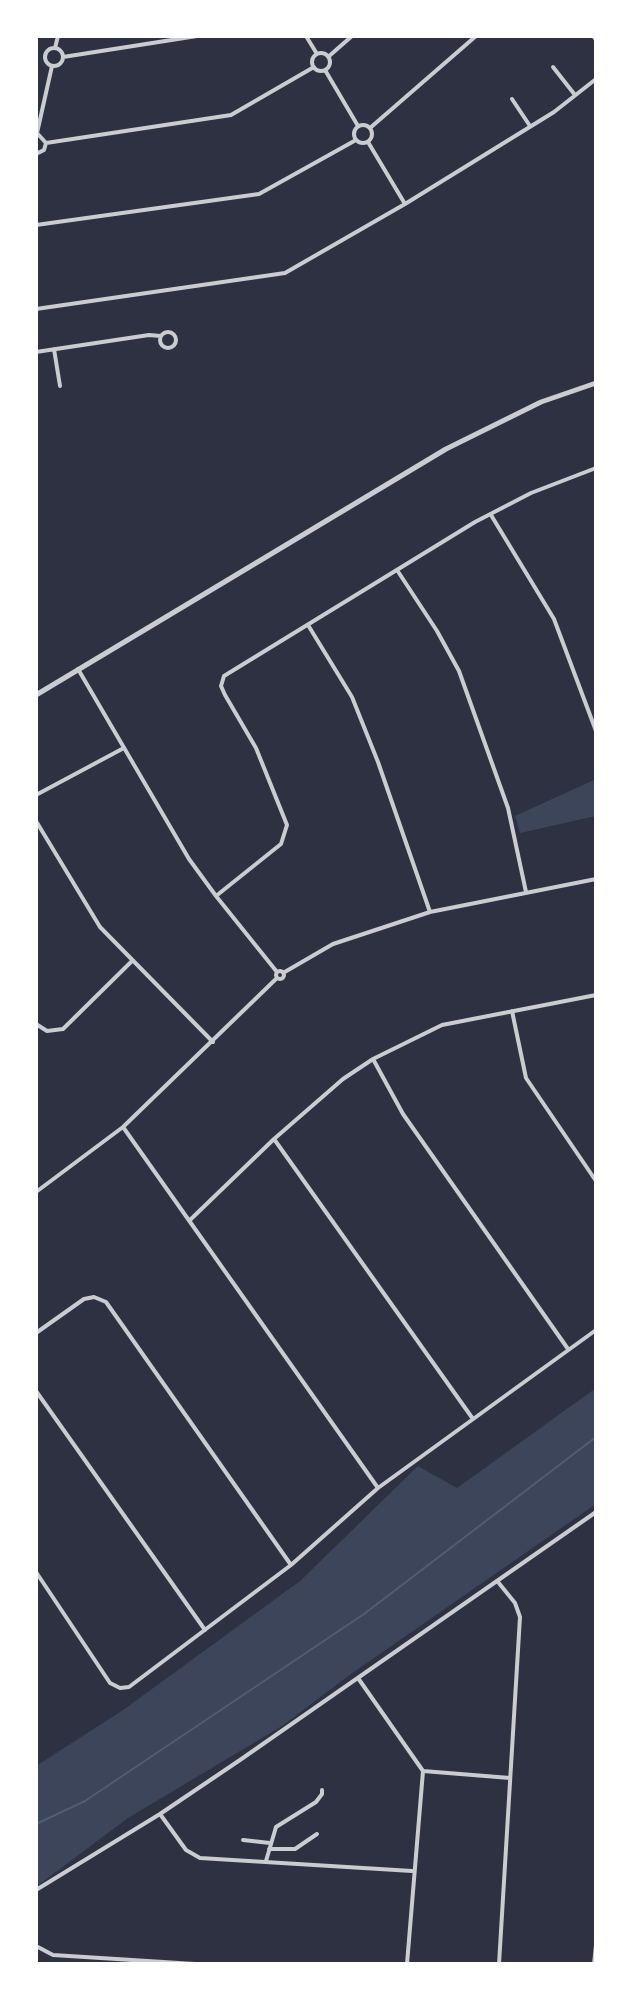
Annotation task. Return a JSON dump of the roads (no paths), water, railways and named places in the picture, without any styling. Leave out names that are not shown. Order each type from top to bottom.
[{"type":"street","points":[[55,48],[58,36]]},
{"type":"street","points":[[52,66],[58,65],[63,57],[197,36]]},
{"type":"street","points":[[306,36],[317,54],[328,57]]},
{"type":"street","points":[[328,57],[352,36]]},
{"type":"street","points":[[370,128],[476,36]]},
{"type":"street","points":[[44,58],[47,50],[55,48],[62,52],[63,57]]},
{"type":"street","points":[[314,67],[313,60],[317,54]]},
{"type":"street","points":[[325,70],[330,64],[328,57]]},
{"type":"street","points":[[37,58],[44,58],[52,66]]},
{"type":"street","points":[[36,154],[44,150],[46,143],[42,135],[36,133],[52,66]]},
{"type":"street","points":[[46,143],[231,115],[314,67],[325,70],[358,126]]},
{"type":"street","points":[[553,67],[575,95]]},
{"type":"street","points":[[36,309],[285,273],[405,204],[554,112],[596,79]]},
{"type":"street","points":[[512,99],[530,126]]},
{"type":"street","points":[[358,126],[370,128],[372,136],[368,142],[356,140],[354,132],[358,126]]},
{"type":"street","points":[[36,225],[259,194],[356,140]]},
{"type":"street","points":[[368,142],[405,204]]},
{"type":"street","points":[[36,352],[161,336]]},
{"type":"street","points":[[54,349],[60,386]]},
{"type":"street","points":[[36,695],[446,449],[541,402],[596,383]]},
{"type":"street","points":[[216,896],[281,844],[287,825],[256,748],[221,686],[224,676],[475,522],[531,493],[596,468]]},
{"type":"street","points":[[491,515],[554,619],[596,731]]},
{"type":"street","points":[[397,569],[459,671],[508,808],[526,892]]},
{"type":"street","points":[[308,625],[352,697],[430,912]]},
{"type":"street","points":[[78,669],[189,859],[279,974]]},
{"type":"street","points":[[36,795],[123,748]]},
{"type":"street","points":[[36,821],[100,927],[213,1042]]},
{"type":"street","points":[[36,1192],[123,1127],[279,974],[333,944],[430,912],[596,879]]},
{"type":"street","points":[[36,1024],[47,1031],[63,1029],[132,961]]},
{"type":"street","points":[[190,1220],[274,1139],[343,1079],[373,1059],[442,1025],[596,995]]},
{"type":"street","points":[[512,1011],[526,1078],[596,1181]]},
{"type":"street","points":[[373,1059],[403,1114],[568,1349]]},
{"type":"street","points":[[123,1127],[378,1488]]},
{"type":"street","points":[[274,1139],[473,1419]]},
{"type":"street","points":[[36,1333],[89,1297],[106,1302],[291,1565]]},
{"type":"street","points":[[36,1572],[101,1671],[116,1687],[123,1689],[133,1685],[291,1565],[378,1488],[596,1330]]},
{"type":"street","points":[[36,1391],[205,1630]]},
{"type":"street","points":[[36,1890],[160,1814],[596,1512]]},
{"type":"street","points":[[497,1581],[515,1603],[520,1617],[499,1964]]},
{"type":"street","points":[[358,1678],[423,1771],[407,1964]]},
{"type":"street","points":[[423,1771],[510,1778]]},
{"type":"street","points":[[266,1861],[276,1827],[316,1802],[322,1790]]},
{"type":"street","points":[[160,1814],[183,1847],[195,1856],[414,1871]]},
{"type":"street","points":[[243,1840],[295,1849],[317,1834]]},
{"type":"street","points":[[594,1964],[596,1945]]},
{"type":"street","points":[[36,1946],[53,1955],[195,1964]]},
{"type":"waterway","points":[[36,1824],[85,1801],[364,1614],[596,1437]]}]
